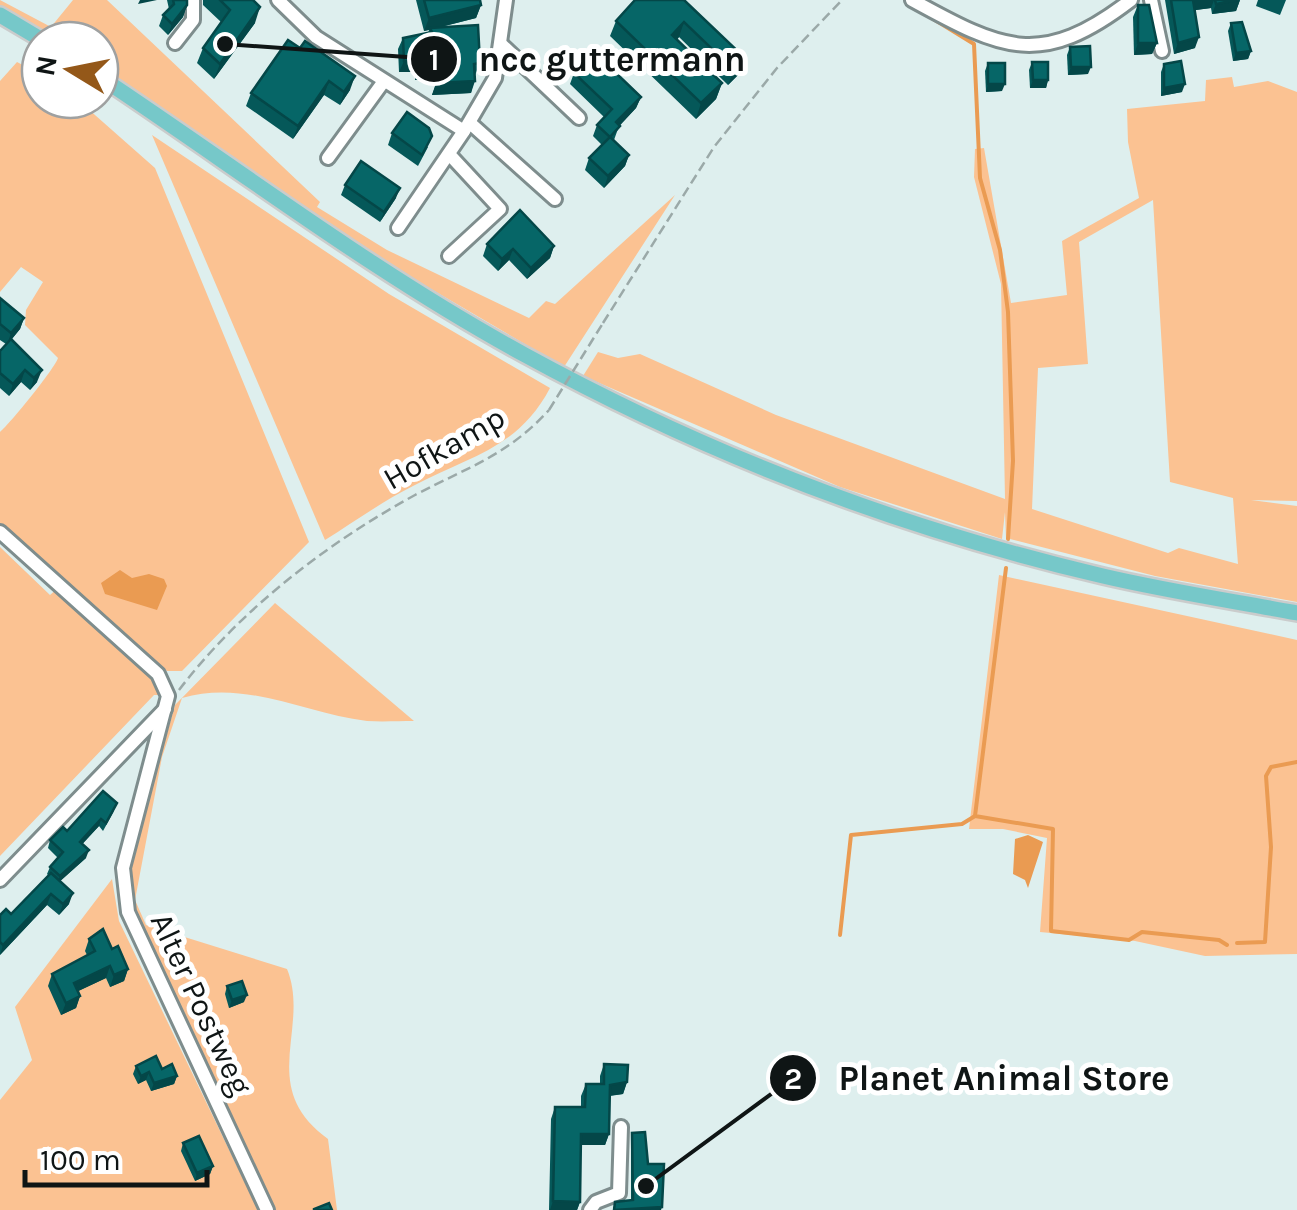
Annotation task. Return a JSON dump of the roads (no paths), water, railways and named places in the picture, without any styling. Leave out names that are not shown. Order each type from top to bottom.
[{"type":"main road","points":[[120,90],[428,298],[589,389],[678,430],[839,499],[971,541],[1105,576],[1297,613]]},
{"type":"street","points":[[175,43],[193,20],[193,0]]},
{"type":"street","points":[[278,0],[316,38],[384,82],[468,127],[554,199]]},
{"type":"street","points":[[398,228],[468,127],[495,78],[506,0]]},
{"type":"street","points":[[912,0],[984,39],[1022,46],[1068,38],[1131,0]]},
{"type":"street","points":[[1151,0],[1162,51]]},
{"type":"street","points":[[501,44],[579,118]]},
{"type":"street","points":[[328,158],[384,82]]},
{"type":"street","points":[[448,256],[500,209],[449,154]]},
{"type":"street","points":[[0,532],[158,674],[168,696],[167,708],[0,880]]},
{"type":"street","name":"Alter Postweg","points":[[167,708],[123,868],[128,912],[267,1210]]},
{"type":"street","points":[[590,1210],[596,1202],[619,1193],[621,1127]]},
{"type":"waterway","points":[[922,12],[974,44],[980,178],[1000,250],[1008,312],[1013,461],[1008,539]]},
{"type":"waterway","points":[[1006,568],[975,816],[1053,829],[1051,931],[1129,940],[1142,932],[1219,940],[1227,945]]},
{"type":"waterway","points":[[1237,943],[1265,942],[1271,847],[1266,776],[1271,767],[1297,762]]},
{"type":"waterway","points":[[840,935],[851,835],[962,824],[975,816]]},
{"type":"place","name":"ncc guttermann","points":[[225,44]]},
{"type":"place","name":"Planet Animal Store","points":[[646,1186]]}]
